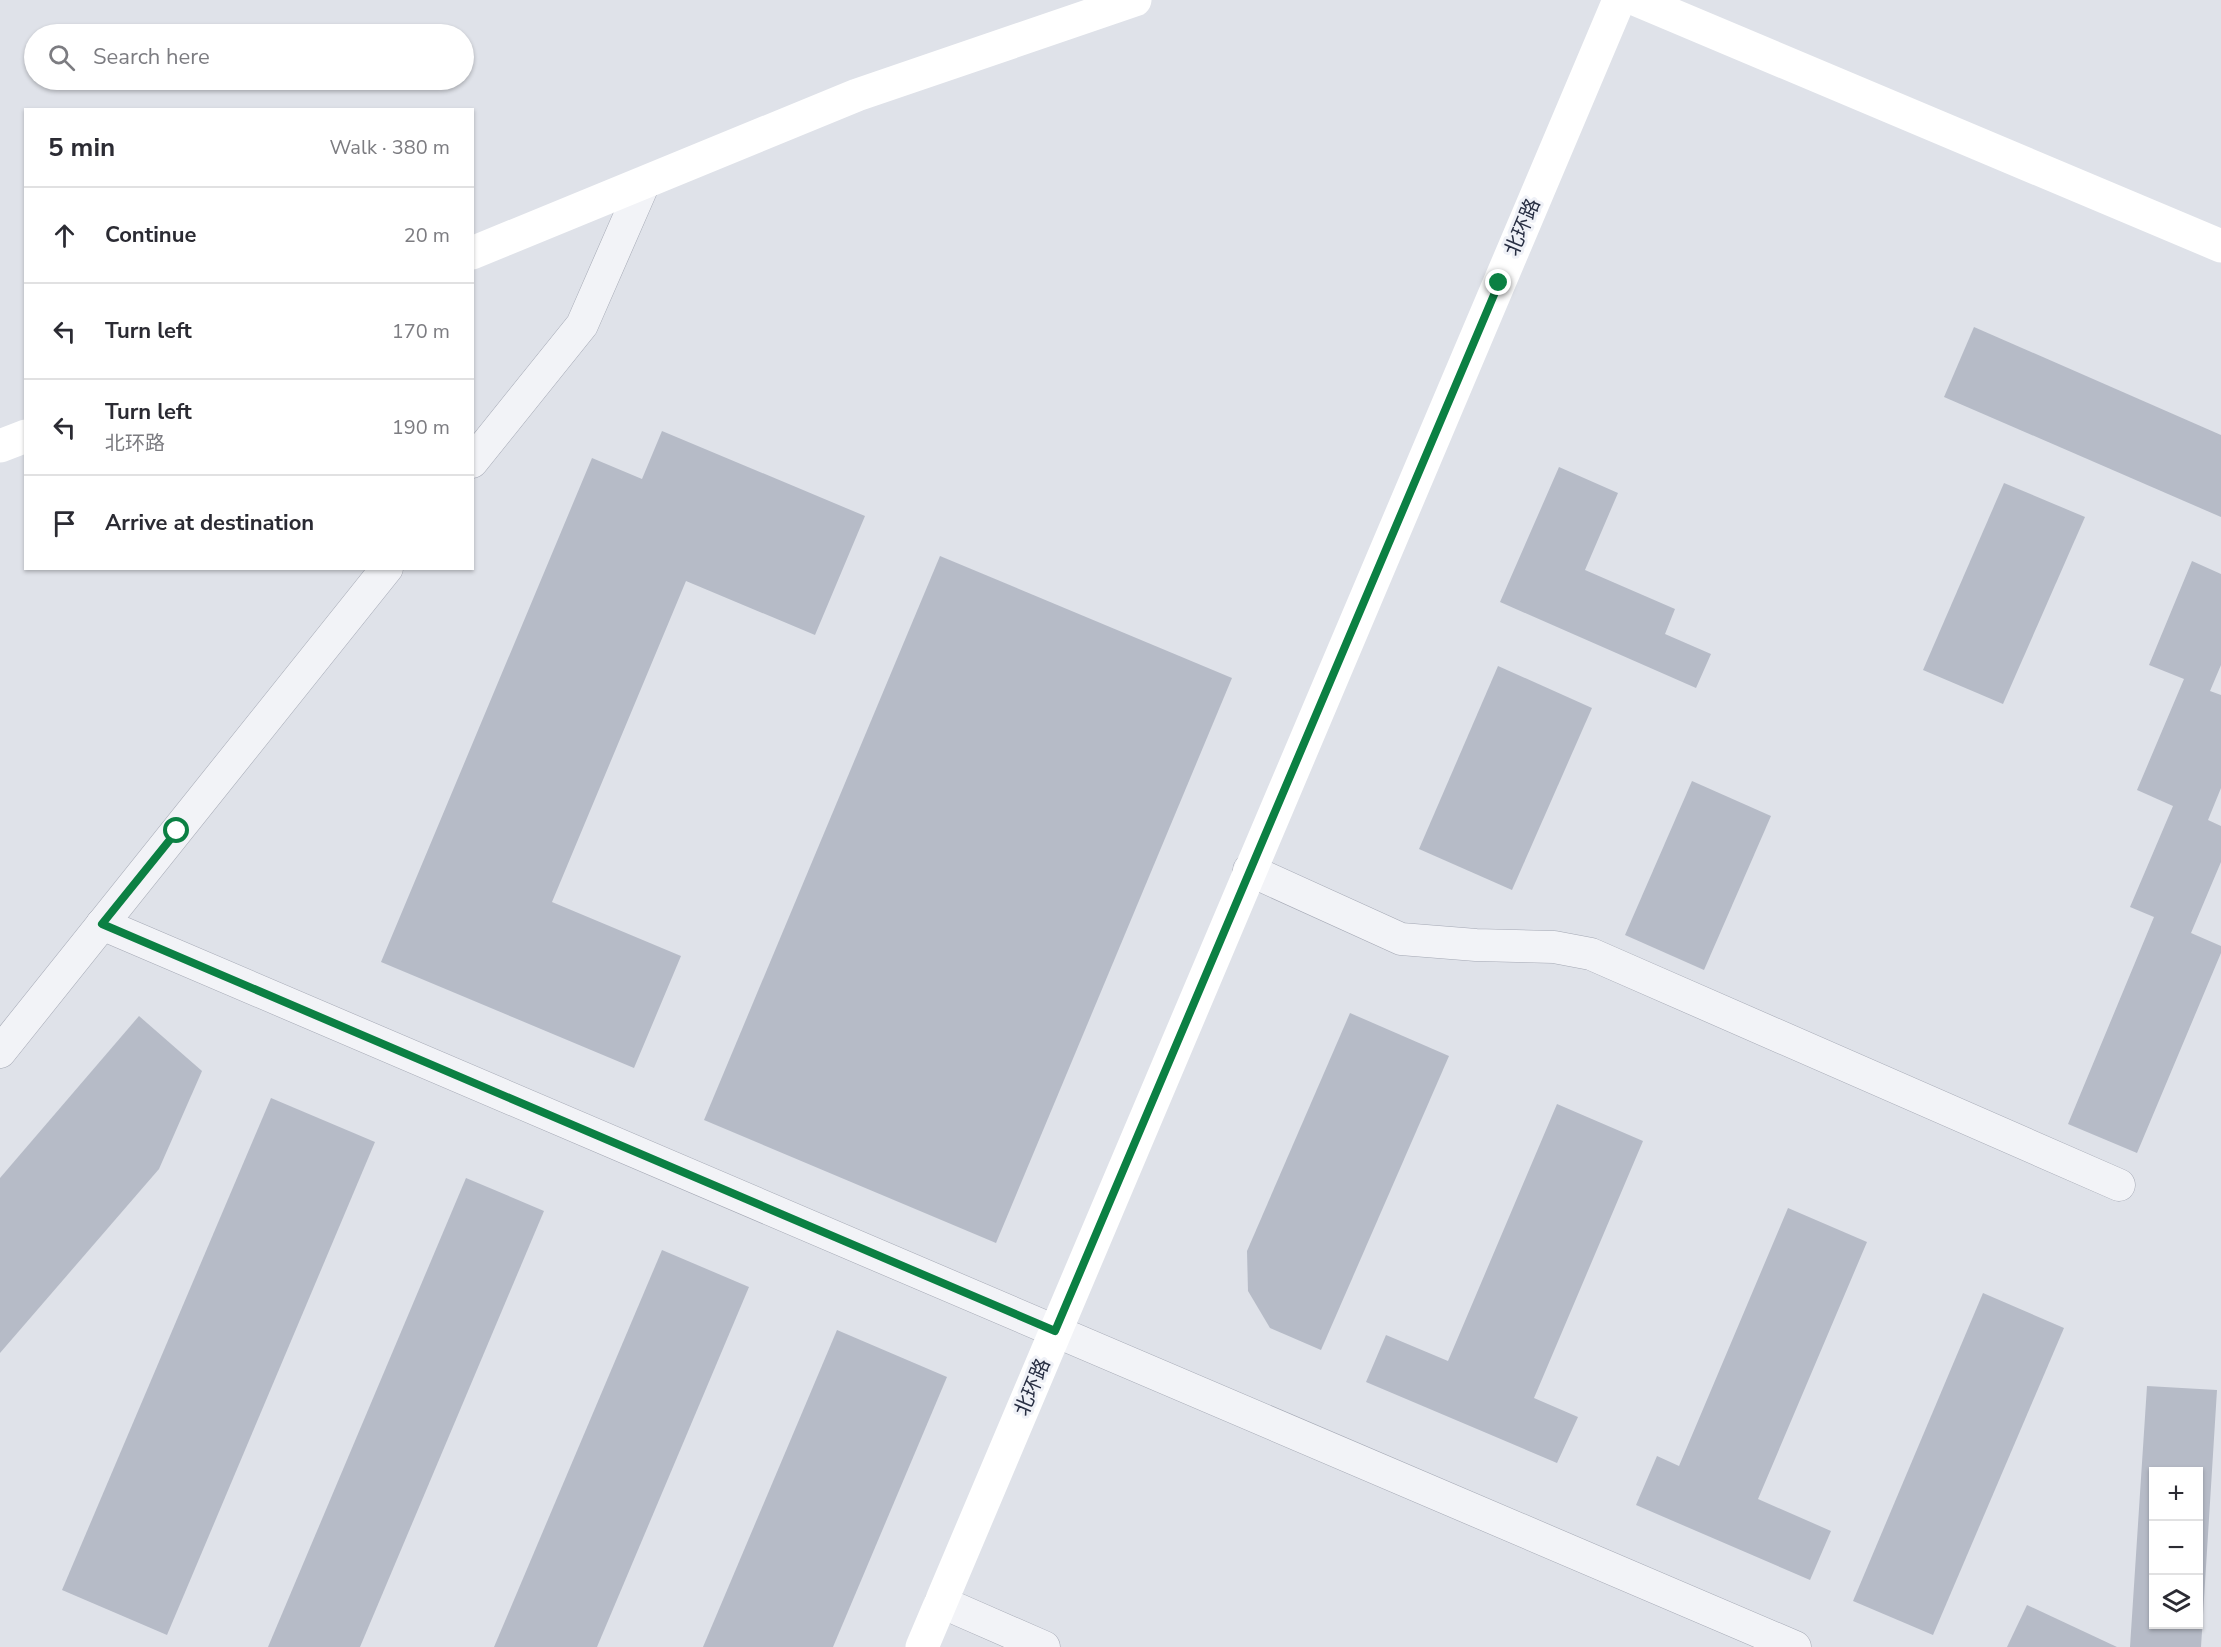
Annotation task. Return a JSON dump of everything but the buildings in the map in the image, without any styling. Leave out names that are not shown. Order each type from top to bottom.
[{"type":"street","points":[[474,252],[857,95],[1134,0]]},
{"type":"street","name":"北环路","points":[[922,1647],[1619,0]]},
{"type":"street","points":[[1637,0],[2221,246]]},
{"type":"street","points":[[474,460],[582,325],[644,183]]},
{"type":"street","points":[[0,446],[24,437]]},
{"type":"street","points":[[0,1052],[385,570]]},
{"type":"street","points":[[1249,870],[1401,939],[1476,945],[1554,947],[1591,954],[2119,1185]]},
{"type":"street","points":[[102,924],[1795,1647]]},
{"type":"street","points":[[941,1602],[1044,1647]]},
{"type":"route","points":[[177,831],[102,924],[1055,1331],[1499,283]]}]
